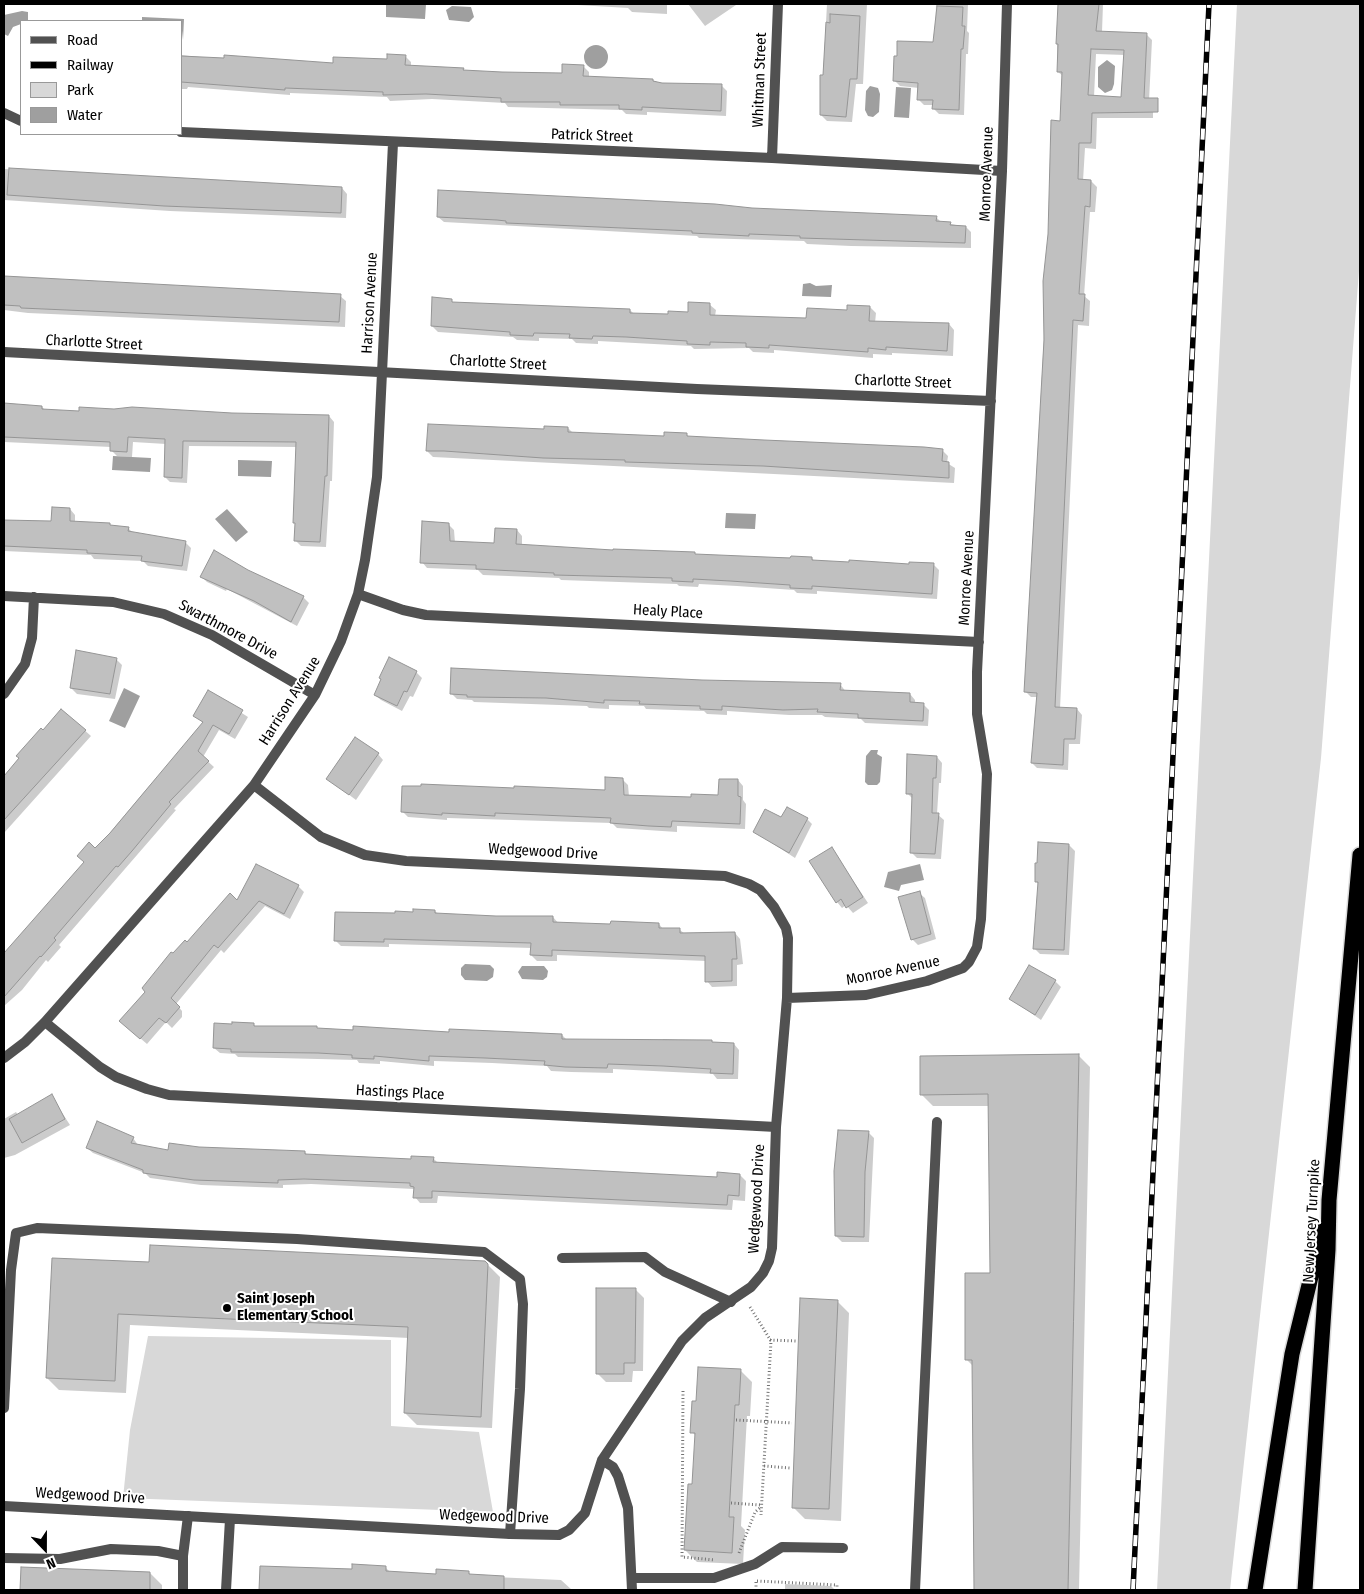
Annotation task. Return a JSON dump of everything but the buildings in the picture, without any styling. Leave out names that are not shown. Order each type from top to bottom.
[{"type":"highway","name":"New Jersey Turnpike","points":[[1305,1590],[1326,1288],[1329,1200],[1360,855]]},
{"type":"highway","points":[[1255,1590],[1292,1354],[1329,1200]]},
{"type":"street","name":"Whitman Street","points":[[772,158],[778,4]]},
{"type":"street","name":"Monroe Avenue","points":[[787,998],[847,997],[896,989],[956,973],[970,962],[977,947],[981,919],[987,774],[977,714],[979,642],[1002,171],[1007,4]]},
{"type":"street","points":[[4,114],[20,121]]},
{"type":"street","name":"Patrick Street","points":[[182,132],[772,158],[1002,171]]},
{"type":"street","name":"Harrison Avenue","points":[[4,1058],[25,1042],[45,1022],[254,785],[315,695],[341,641],[358,594],[372,527],[376,487],[393,142]]},
{"type":"street","name":"Charlotte Street","points":[[4,352],[991,401]]},
{"type":"street","name":"Healy Place","points":[[358,594],[403,610],[447,616],[979,642]]},
{"type":"street","name":"Swarthmore Drive","points":[[4,596],[112,602],[164,614],[212,635],[315,695]]},
{"type":"street","points":[[4,694],[25,664],[32,638],[34,597]]},
{"type":"street","name":"Wedgewood Drive","points":[[4,1506],[544,1536],[560,1535],[569,1530],[584,1513],[602,1460],[682,1341],[694,1327],[742,1294],[763,1273],[772,1248],[776,1127],[787,998],[788,938],[786,928],[774,906],[760,890],[725,876],[406,861],[373,857],[347,849],[321,837],[254,785]]},
{"type":"street","name":"Hastings Place","points":[[45,1022],[100,1067],[116,1077],[169,1095],[776,1127]]},
{"type":"street","points":[[915,1590],[937,1122]]},
{"type":"street","points":[[4,1408],[11,1270],[16,1233],[37,1228],[162,1233],[297,1239],[484,1252],[520,1279],[523,1304],[510,1534]]},
{"type":"street","points":[[562,1258],[645,1257],[665,1272],[731,1302]]},
{"type":"street","points":[[602,1460],[613,1467],[624,1490],[631,1534],[632,1590]]},
{"type":"street","points":[[183,1590],[183,1556],[188,1516]]},
{"type":"street","points":[[226,1590],[230,1519]]},
{"type":"street","points":[[632,1578],[714,1578],[755,1564],[782,1547],[843,1548]]},
{"type":"street","points":[[4,1558],[60,1559],[111,1549],[158,1552],[183,1556]]},
{"type":"path","points":[[742,1294],[770,1340],[761,1515]]},
{"type":"path","points":[[770,1340],[796,1341]]},
{"type":"path","points":[[683,1391],[682,1557],[719,1560]]},
{"type":"path","points":[[736,1420],[792,1423]]},
{"type":"path","points":[[763,1466],[790,1468]]},
{"type":"path","points":[[731,1503],[761,1506]]},
{"type":"path","points":[[736,1556],[742,1548],[755,1512],[761,1506]]},
{"type":"path","points":[[756,1581],[837,1585],[837,1590]]},
{"type":"green space","points":[[1237,4],[1360,4],[1360,258],[1321,758],[1230,1590],[1157,1590]]},
{"type":"green space","points":[[148,1336],[391,1340],[391,1426],[479,1432],[493,1512],[123,1498],[130,1430]]},
{"type":"water","points":[[386,4],[426,4],[425,19],[386,17]]},
{"type":"water","points":[[452,6],[471,7],[474,17],[469,22],[449,20],[446,10]]},
{"type":"water","points":[[22,11],[28,12],[28,20],[20,20],[20,24],[13,27],[8,36],[4,34],[4,15]]},
{"type":"water","points":[[142,17],[184,19],[183,40],[182,20],[142,20]]},
{"type":"water","points":[[596,45],[601,46],[607,52],[607,62],[601,68],[596,69],[591,68],[585,62],[584,57],[585,52],[591,46]]},
{"type":"water","points":[[1107,60],[1115,66],[1114,84],[1112,90],[1105,93],[1098,87],[1098,67]]},
{"type":"water","points":[[870,86],[878,88],[880,94],[879,112],[873,117],[868,116],[865,110],[866,91]]},
{"type":"water","points":[[896,87],[911,88],[909,118],[894,117]]},
{"type":"water","points":[[810,283],[816,286],[832,285],[831,297],[802,296],[803,284]]},
{"type":"water","points":[[113,456],[151,458],[150,472],[112,470]]},
{"type":"water","points":[[238,460],[272,461],[271,477],[238,476]]},
{"type":"water","points":[[227,509],[248,532],[236,542],[215,519]]},
{"type":"water","points":[[726,513],[756,514],[755,529],[725,528]]},
{"type":"water","points":[[124,688],[140,696],[125,728],[109,721]]},
{"type":"water","points":[[871,750],[878,750],[877,754],[882,757],[880,782],[877,785],[868,785],[865,782],[866,756]]},
{"type":"water","points":[[920,864],[924,880],[901,885],[899,891],[884,887],[888,872]]},
{"type":"water","points":[[465,964],[490,965],[494,969],[493,977],[487,981],[465,980],[461,975],[461,968]]},
{"type":"water","points":[[522,966],[544,966],[548,971],[547,977],[543,980],[522,979],[518,972]]},
{"type":"railway","points":[[1133,1590],[1209,4]]},
{"type":"place","name":"Saint Joseph Elementary School","points":[[227,1308]]}]
